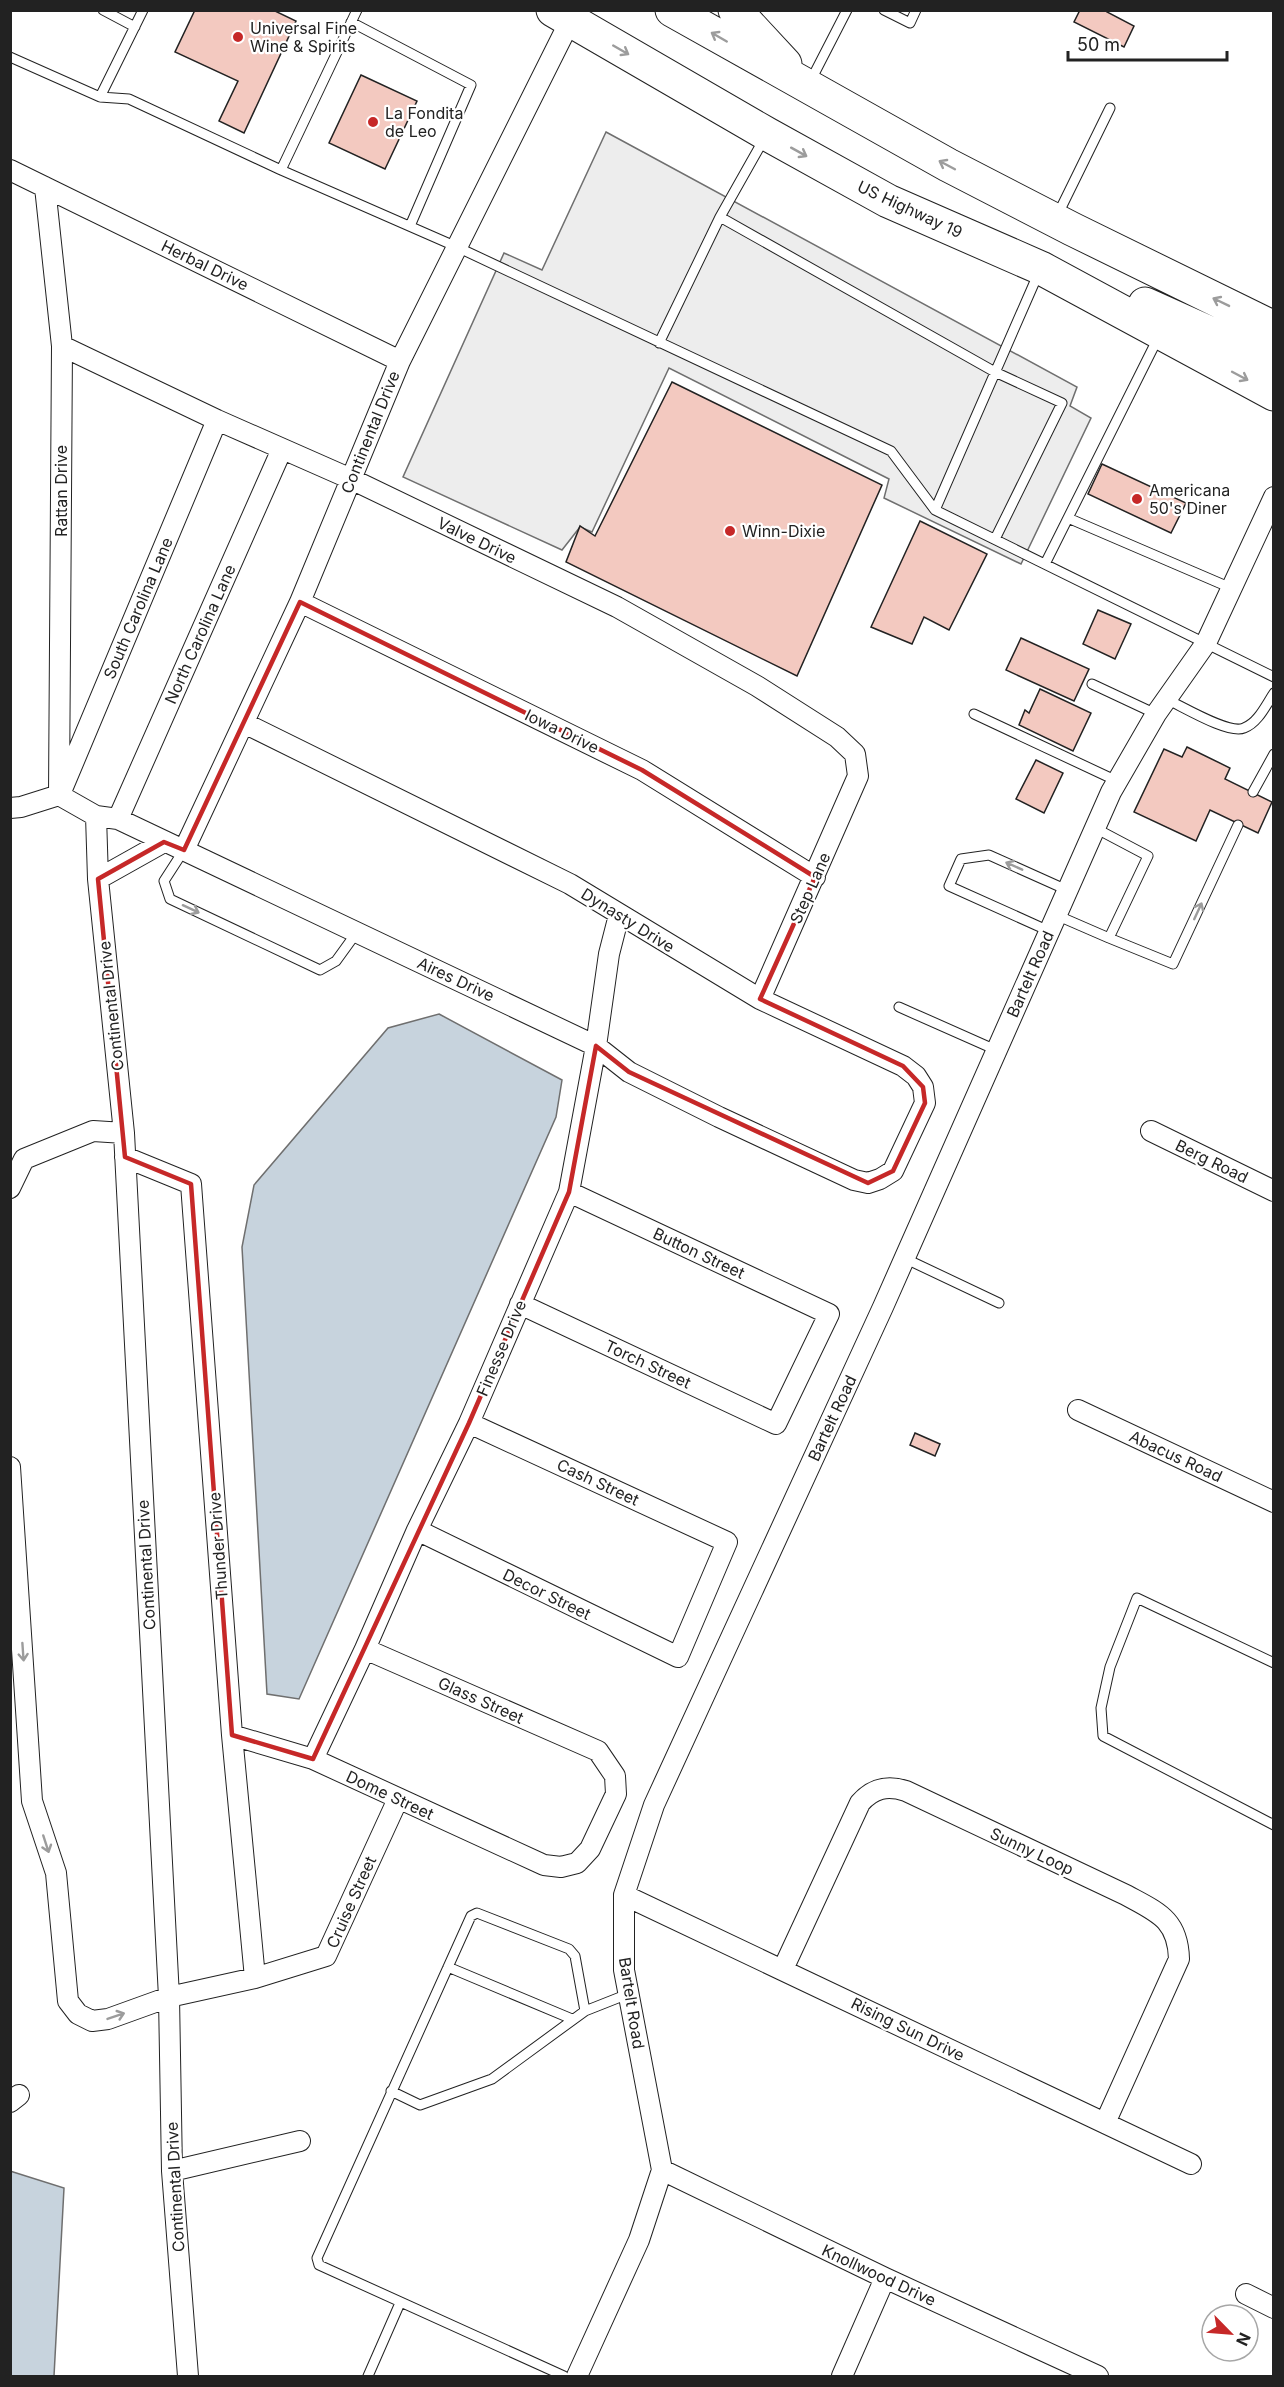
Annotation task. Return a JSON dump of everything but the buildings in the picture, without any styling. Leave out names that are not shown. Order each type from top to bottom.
[{"type":"highway","points":[[672,10],[948,165],[1274,328]]},
{"type":"highway","points":[[735,10],[807,87]]},
{"type":"highway","name":"US Highway 19","points":[[562,16],[888,201],[1041,267],[1160,334],[1274,394]]},
{"type":"highway","points":[[1041,267],[1159,309],[1274,362]]},
{"type":"street","name":"Continental Drive","points":[[184,850],[300,602],[400,361],[457,247],[562,16]]},
{"type":"street","name":"Herbal Drive","points":[[10,170],[400,361]]},
{"type":"street","name":"Rattan Drive","points":[[45,187],[62,346],[59,795]]},
{"type":"street","name":"Valve Drive","points":[[62,346],[217,420],[351,479],[616,607],[757,686],[837,737],[855,754],[858,776]]},
{"type":"street","name":"South Carolina Lane","points":[[59,795],[217,420]]},
{"type":"street","name":"North Carolina Lane","points":[[118,819],[282,449]]},
{"type":"street","name":"Bartelt Road","points":[[578,2376],[639,2240],[662,2170],[624,1970],[624,1895],[654,1805],[904,1258],[1117,781],[1161,706],[1206,643],[1274,497]]},
{"type":"street","name":"Iowa Drive","points":[[300,602],[642,770],[815,878]]},
{"type":"street","name":"Dynasty Drive","points":[[244,723],[570,884],[760,999],[903,1066],[916,1076],[923,1087],[925,1103],[893,1171]]},
{"type":"street","name":"Step Lane","points":[[760,999],[858,776]]},
{"type":"street","points":[[10,808],[21,807],[59,795]]},
{"type":"street","name":"Aires Drive","points":[[59,795],[96,816],[118,819],[596,1046],[629,1072],[854,1180],[868,1183],[893,1171]]},
{"type":"street","name":"Continental Drive","points":[[96,816],[98,879],[124,1133],[169,1997],[172,2171],[188,2376]]},
{"type":"street","points":[[98,879],[164,842]]},
{"type":"street","name":"Finesse Drive","points":[[313,1759],[365,1649],[417,1530],[469,1423],[569,1192],[596,1046],[609,954],[619,915]]},
{"type":"street","points":[[10,1188],[17,1156],[93,1131],[124,1133]]},
{"type":"street","name":"Berg Road","points":[[1151,1131],[1274,1191]]},
{"type":"street","name":"Thunder Drive","points":[[125,1157],[191,1184],[232,1735],[255,1978]]},
{"type":"street","name":"Button Street","points":[[569,1192],[829,1314],[776,1424]]},
{"type":"street","name":"Torch Street","points":[[520,1305],[776,1424]]},
{"type":"street","name":"Abacus Road","points":[[1078,1410],[1274,1502]]},
{"type":"street","name":"Cash Street","points":[[469,1423],[727,1542],[678,1657]]},
{"type":"street","points":[[10,1467],[32,1801],[56,1873],[68,2001],[78,2014],[92,2021],[108,2019],[169,1997]]},
{"type":"street","name":"Decor Street","points":[[417,1530],[678,1657]]},
{"type":"street","name":"Glass Street","points":[[365,1649],[598,1751],[615,1776],[616,1794],[590,1849],[577,1863],[561,1867],[544,1865]]},
{"type":"street","name":"Dome Street","points":[[232,1735],[313,1759],[544,1865]]},
{"type":"street","name":"Sunny Loop","points":[[783,1969],[860,1803],[869,1793],[881,1788],[893,1787],[906,1791],[1126,1895],[1169,1922],[1179,1946],[1179,1959],[1105,2123]]},
{"type":"street","name":"Cruise Street","points":[[169,1997],[255,1978],[327,1956],[398,1799]]},
{"type":"street","name":"Rising Sun Drive","points":[[624,1895],[1191,2164]]},
{"type":"street","points":[[172,2171],[300,2141]]},
{"type":"street","name":"Knollwood Drive","points":[[662,2170],[885,2278],[1098,2376]]},
{"type":"street","points":[[842,2376],[885,2278]]},
{"type":"street","points":[[1246,2294],[1274,2308]]},
{"type":"lane","points":[[103,10],[135,27]]},
{"type":"lane","points":[[100,97],[143,10]]},
{"type":"lane","points":[[281,170],[357,10]]},
{"type":"lane","points":[[807,87],[847,10]]},
{"type":"lane","points":[[885,10],[910,23],[916,10]]},
{"type":"lane","points":[[351,22],[471,85],[410,226]]},
{"type":"lane","points":[[10,57],[100,97],[129,99],[281,170],[457,247],[891,451],[935,510],[1274,677]]},
{"type":"lane","points":[[1055,220],[1110,108]]},
{"type":"lane","points":[[659,343],[720,217],[767,134]]},
{"type":"lane","points":[[720,217],[995,372],[1062,403],[995,539]]},
{"type":"lane","points":[[935,510],[1041,267]]},
{"type":"lane","points":[[1045,564],[1160,334]]},
{"type":"lane","points":[[1068,518],[1231,588]]},
{"type":"lane","points":[[1092,684],[1234,729],[1243,729],[1253,723],[1274,693]]},
{"type":"lane","points":[[974,714],[1117,781]]},
{"type":"lane","points":[[1253,792],[1274,754]]},
{"type":"lane","points":[[1067,890],[989,855],[962,859],[949,886],[1053,923],[1109,938],[1173,964],[1238,825]]},
{"type":"lane","points":[[1095,828],[1148,856],[1109,938]]},
{"type":"lane","points":[[184,850],[164,881],[170,899],[320,970],[336,961],[357,932]]},
{"type":"lane","points":[[899,1007],[996,1050]]},
{"type":"lane","points":[[904,1258],[999,1304]]},
{"type":"lane","points":[[1274,1663],[1137,1598],[1110,1667],[1101,1708],[1103,1737],[1274,1825]]},
{"type":"lane","points":[[564,2376],[319,2265],[316,2258],[471,1916],[477,1913],[569,1948],[575,1956],[585,2011]]},
{"type":"lane","points":[[448,1967],[572,2019]]},
{"type":"lane","points":[[391,2091],[420,2104],[470,2089],[492,2079],[522,2059],[585,2011],[628,1994]]},
{"type":"lane","points":[[368,2376],[400,2303]]},
{"type":"highlighted area","points":[[300,602],[642,770],[815,877],[760,999],[903,1066],[923,1087],[925,1103],[893,1171],[868,1183],[629,1072],[596,1046],[569,1192],[469,1423],[313,1759],[232,1735],[191,1184],[125,1157],[98,879],[164,842],[184,850]]},
{"type":"shaded area","points":[[606,132],[1077,387],[1070,406],[1091,418],[1021,564],[884,498],[889,479],[669,368],[592,532],[580,527],[562,550],[403,477],[504,253],[542,270]]},
{"type":"shaded area","points":[[439,1014],[562,1080],[556,1117],[299,1699],[267,1694],[242,1247],[254,1185],[388,1028]]},
{"type":"shaded area","points":[[10,2171],[64,2188],[54,2376],[11,2376]]},
{"type":"place","name":"Universal Fine Wine & Spirits","points":[[238,37]]},
{"type":"place","name":"La Fondita de Leo","points":[[373,122]]},
{"type":"place","name":"Americana 50's Diner","points":[[1137,499]]},
{"type":"place","name":"Winn-Dixie","points":[[730,531]]}]
